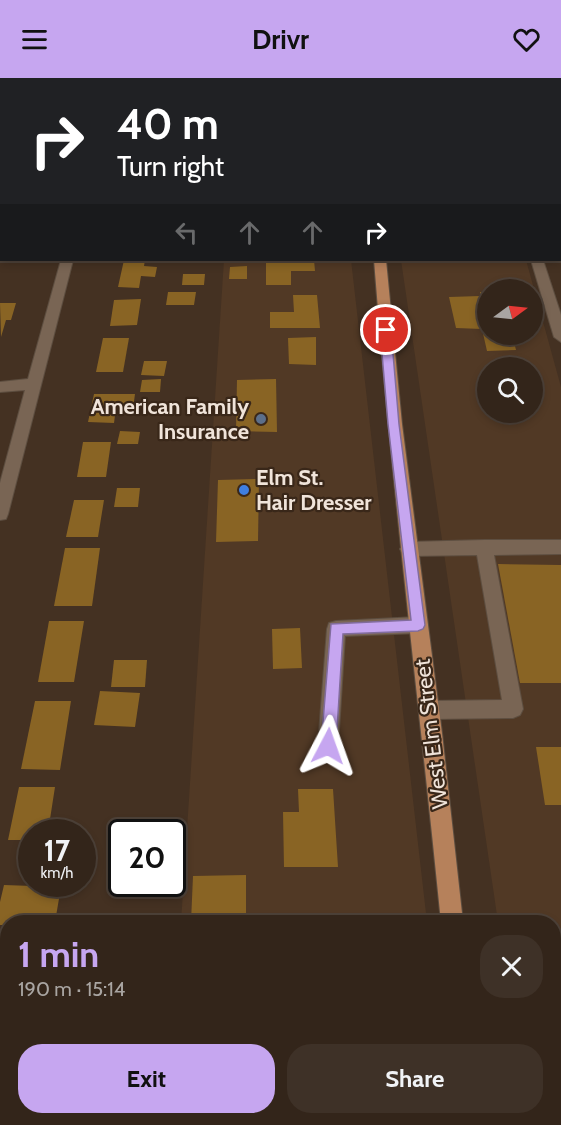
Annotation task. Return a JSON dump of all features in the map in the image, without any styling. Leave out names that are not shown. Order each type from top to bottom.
[{"type":"main road","name":"West Elm Street","points":[[380,261],[394,424],[451,915]]},
{"type":"street","points":[[0,514],[67,261]]},
{"type":"street","points":[[537,261],[561,337]]},
{"type":"street","points":[[0,387],[34,384]]},
{"type":"street","points":[[409,549],[561,546]]},
{"type":"street","points":[[429,711],[513,709],[478,547]]},
{"type":"street","points":[[328,746],[336,629],[418,625]]},
{"type":"shaded area","points":[[224,261],[351,261],[426,915],[181,915],[183,897],[186,897],[186,845]]},
{"type":"shaded area","points":[[401,261],[526,261],[531,279],[477,279],[477,345],[543,345],[543,322],[561,387],[561,915],[497,915]]},
{"type":"building","points":[[124,261],[145,261],[144,266],[157,267],[155,277],[141,276],[139,288],[118,287]]},
{"type":"building","points":[[266,261],[314,261],[315,271],[291,271],[291,285],[266,285]]},
{"type":"building","points":[[247,266],[247,279],[229,279],[230,267]]},
{"type":"building","points":[[183,274],[205,274],[204,285],[182,285]]},
{"type":"building","points":[[168,292],[196,292],[194,305],[166,305]]},
{"type":"building","points":[[293,295],[317,295],[320,328],[270,328],[270,312],[294,312]]},
{"type":"building","points":[[477,296],[477,329],[456,328],[449,297]]},
{"type":"building","points":[[141,299],[137,325],[110,326],[114,300]]},
{"type":"building","points":[[0,303],[16,303],[11,320],[6,320],[1,337]]},
{"type":"building","points":[[316,337],[316,365],[289,364],[288,338]]},
{"type":"building","points":[[103,338],[129,338],[123,372],[96,372]]},
{"type":"building","points":[[486,345],[515,345],[516,350],[487,351]]},
{"type":"building","points":[[144,361],[167,361],[164,376],[141,375]]},
{"type":"building","points":[[161,379],[160,392],[140,392],[142,380]]},
{"type":"building","points":[[276,379],[277,432],[236,431],[237,380]]},
{"type":"building","points":[[94,394],[135,394],[133,409],[116,408],[114,423],[88,422]]},
{"type":"building","points":[[120,431],[140,432],[138,444],[117,444]]},
{"type":"building","points":[[83,442],[111,442],[106,477],[77,477]]},
{"type":"building","points":[[259,479],[258,541],[216,542],[218,480]]},
{"type":"building","points":[[117,488],[140,488],[138,507],[114,507]]},
{"type":"building","points":[[74,500],[104,500],[98,537],[66,537]]},
{"type":"building","points":[[65,548],[100,548],[92,606],[54,606]]},
{"type":"building","points":[[498,564],[561,565],[561,683],[520,683]]},
{"type":"building","points":[[49,621],[84,621],[74,682],[38,682]]},
{"type":"building","points":[[300,628],[302,668],[273,669],[272,629]]},
{"type":"building","points":[[114,660],[147,660],[145,687],[111,687]]},
{"type":"building","points":[[100,691],[140,693],[135,727],[94,725]]},
{"type":"building","points":[[35,701],[71,701],[60,770],[21,769]]},
{"type":"building","points":[[536,747],[561,747],[561,805],[545,805]]},
{"type":"building","points":[[19,787],[55,787],[50,819],[18,819],[18,840],[8,840]]},
{"type":"building","points":[[298,789],[333,789],[338,867],[284,867],[283,812],[299,812]]},
{"type":"building","points":[[246,875],[246,915],[191,915],[193,876]]},
{"type":"building","points":[[4,885],[18,885],[18,897],[59,897],[56,915],[0,915]]},
{"type":"place","name":"American Family Insurance","points":[[261,419]]},
{"type":"place","name":"Elm St. Hair Dresser","points":[[244,490]]},
{"type":"route","points":[[328,746],[336,629],[418,625],[394,424],[386,330]]}]
